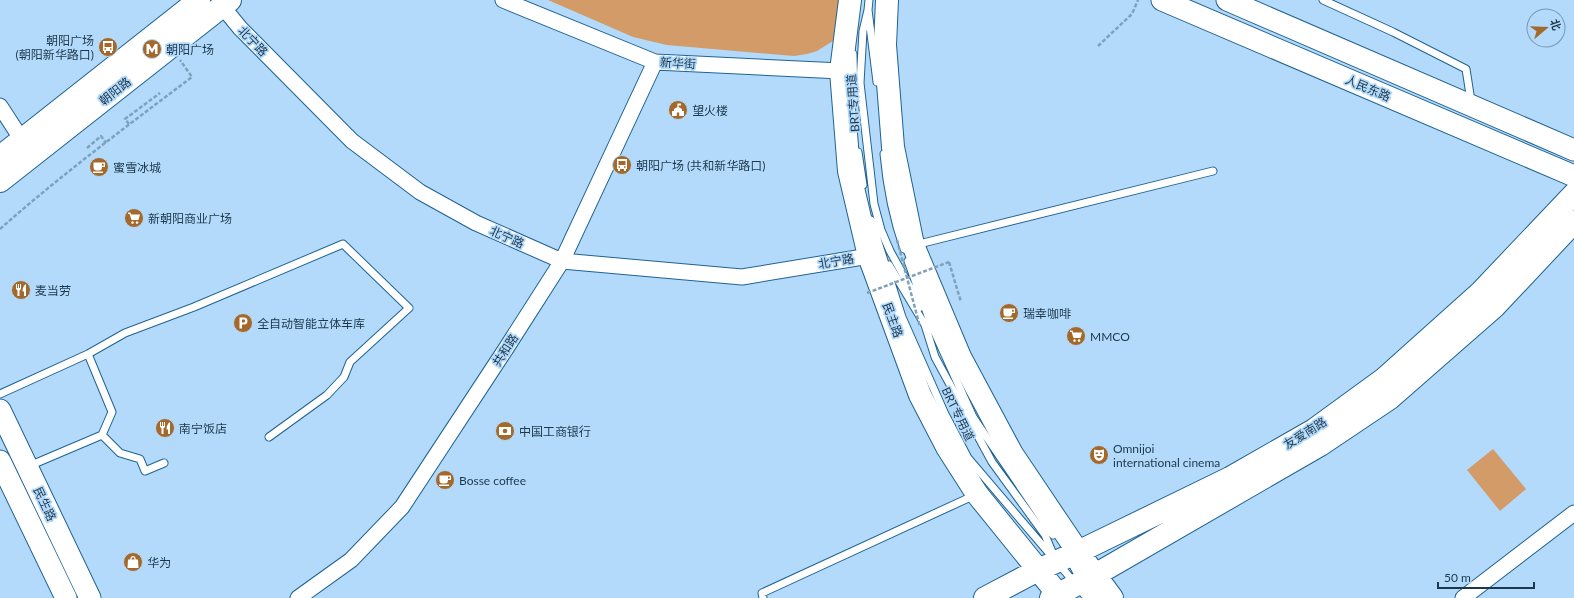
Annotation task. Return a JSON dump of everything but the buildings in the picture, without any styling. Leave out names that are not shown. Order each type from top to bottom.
[{"type":"main road","name":"朝阳路","points":[[0,157],[199,0]]},
{"type":"main road","name":"民主路","points":[[887,0],[885,45],[893,148],[905,242],[960,357],[1012,454],[1076,591]]},
{"type":"main road","name":"人民东路","points":[[1162,0],[1574,176]]},
{"type":"main road","name":"人民东路","points":[[1226,0],[1574,150]]},
{"type":"main road","name":"朝阳路","points":[[0,181],[226,3]]},
{"type":"main road","name":"民主路","points":[[859,5],[841,71],[849,171],[920,395],[947,446],[976,494],[1060,555],[1076,591]]},
{"type":"main road","name":"友爱南路","points":[[985,598],[1060,555],[1230,478],[1314,430],[1384,379],[1480,293],[1574,194]]},
{"type":"main road","name":"友爱南路","points":[[1076,591],[1320,445],[1390,398],[1494,308],[1574,222]]},
{"type":"main road","name":"民生路","points":[[0,410],[90,598]]},
{"type":"main road","name":"民生路","points":[[3,474],[66,598]]},
{"type":"main road","name":"民主路","points":[[1076,591],[1112,598]]},
{"type":"street","name":"新华街","points":[[503,0],[655,62],[841,71]]},
{"type":"street","name":"北宁路","points":[[226,3],[240,28],[352,141],[420,192],[476,223],[562,261],[742,277],[875,254]]},
{"type":"street","name":"共和路","points":[[298,598],[351,560],[402,507],[562,261],[655,62]]},
{"type":"street","points":[[0,106],[22,140]]},
{"type":"street","points":[[1463,598],[1574,513]]},
{"type":"lane","name":"BRT专用道","points":[[859,5],[869,0]]},
{"type":"lane","points":[[1323,0],[1466,69],[1471,106]]},
{"type":"lane","name":"BRT专用道","points":[[859,5],[878,92]]},
{"type":"lane","name":"BRT专用道","points":[[859,5],[863,31],[860,84],[874,204],[881,230],[890,251],[931,324]]},
{"type":"lane","name":"BRT专用道","points":[[853,48],[854,107]]},
{"type":"lane","name":"BRT专用道","points":[[883,143],[888,188],[898,230],[931,324],[973,417],[1060,555]]},
{"type":"lane","name":"BRT专用道","points":[[857,144],[864,189]]},
{"type":"lane","points":[[905,242],[1213,171]]},
{"type":"lane","name":"BRT专用道","points":[[868,211],[875,254],[944,412],[968,458],[1060,555]]},
{"type":"lane","points":[[0,394],[88,354],[125,333],[194,307],[343,244],[409,308],[350,362],[344,377],[327,395],[269,436]]},
{"type":"lane","name":"BRT专用道","points":[[875,254],[925,325],[935,357],[992,462],[1060,555]]},
{"type":"lane","points":[[27,467],[102,435],[112,412],[88,354]]},
{"type":"lane","points":[[102,435],[120,453],[140,459],[145,471],[164,464]]},
{"type":"lane","points":[[763,598],[762,593],[976,494]]},
{"type":"path","points":[[1098,46],[1132,14],[1138,0]]},
{"type":"path","points":[[0,229],[29,203],[129,124],[192,77],[180,60],[186,55]]},
{"type":"path","points":[[129,124],[125,119],[160,93]]},
{"type":"path","points":[[87,148],[101,136],[106,143]]},
{"type":"path","points":[[905,242],[907,278],[920,327]]},
{"type":"path","points":[[867,293],[949,262],[961,302]]},
{"type":"shaded area","points":[[548,0],[846,0],[833,41],[817,51],[794,56],[667,45],[633,37]]},
{"type":"shaded area","points":[[1493,449],[1526,489],[1500,511],[1467,470]]},
{"type":"place","name":"朝阳广场 (朝阳新华路口)","points":[[108,47]]},
{"type":"place","name":"朝阳广场","points":[[152,49]]},
{"type":"place","name":"望火楼","points":[[678,110]]},
{"type":"place","name":"朝阳广场 (共和新华路口)","points":[[622,165]]},
{"type":"place","name":"蜜雪冰城","points":[[99,167]]},
{"type":"place","name":"新朝阳商业广场","points":[[134,218]]},
{"type":"place","name":"麦当劳","points":[[21,290]]},
{"type":"place","name":"瑞幸咖啡","points":[[1009,313]]},
{"type":"place","name":"全自动智能立体车库","points":[[243,323]]},
{"type":"place","name":"MMCO","points":[[1076,336]]},
{"type":"place","name":"南宁饭店","points":[[165,428]]},
{"type":"place","name":"中国工商银行","points":[[505,431]]},
{"type":"place","name":"Omnijoi international cinema","points":[[1099,455]]},
{"type":"place","name":"Bosse coffee","points":[[445,480]]},
{"type":"place","name":"华为","points":[[133,562]]}]
